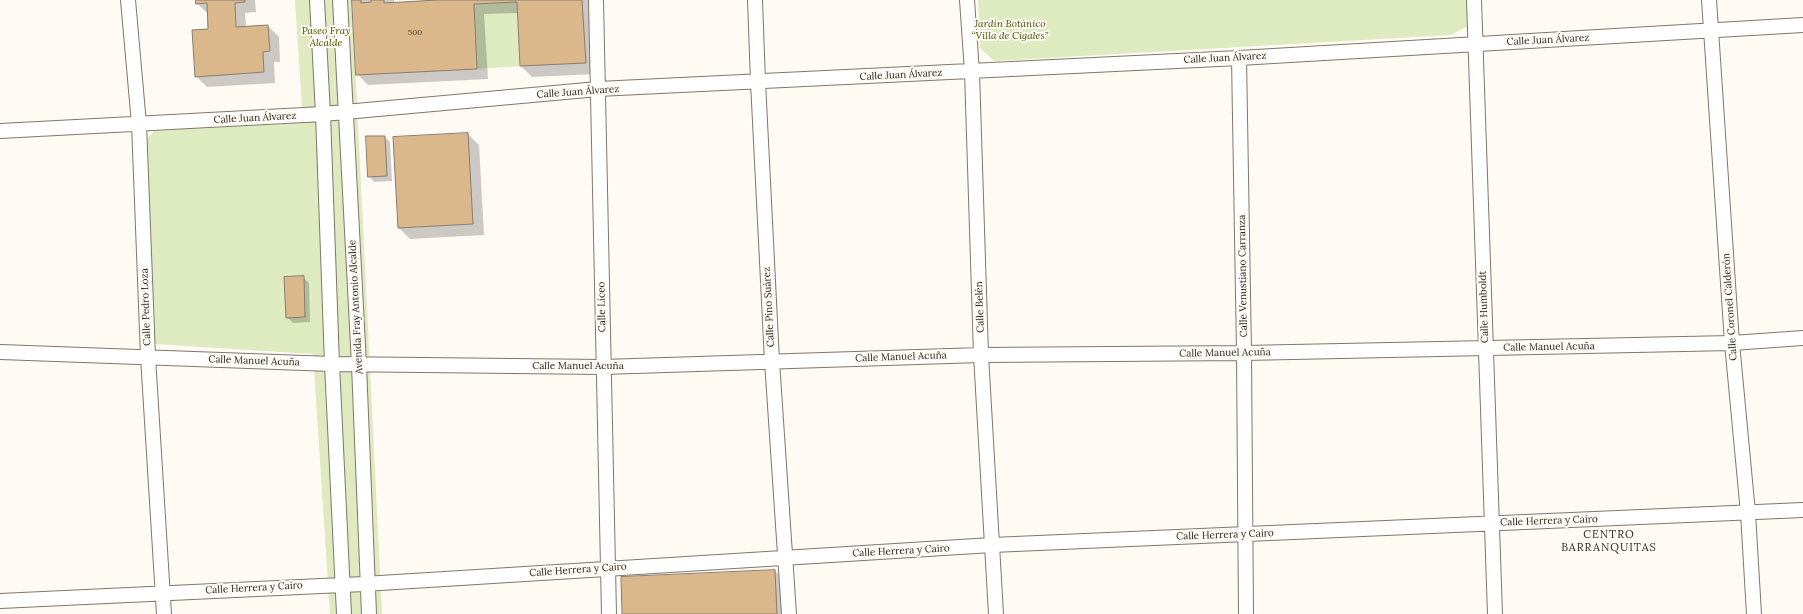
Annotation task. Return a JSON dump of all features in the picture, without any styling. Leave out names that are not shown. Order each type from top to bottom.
[{"type":"street","name":"Calle Pedro Loza","points":[[128,0],[139,124],[148,357],[164,614]]},
{"type":"street","points":[[317,0],[344,614]]},
{"type":"street","name":"Avenida Fray Antonio Alcalde","points":[[340,0],[359,365],[366,584],[369,614]]},
{"type":"street","name":"Calle Liceo","points":[[596,0],[609,614]]},
{"type":"street","name":"Calle Pino Suárez","points":[[755,0],[772,361],[789,614]]},
{"type":"street","name":"Calle Belén","points":[[967,0],[972,72],[981,355],[996,614]]},
{"type":"street","name":"Calle Humboldt","points":[[1474,0],[1495,614]]},
{"type":"street","name":"Calle Coronel Calderón","points":[[1709,0],[1732,343],[1748,513],[1754,614]]},
{"type":"street","name":"Calle Juan Álvarez","points":[[0,131],[323,114],[598,89],[1239,58],[1803,25]]},
{"type":"street","name":"Calle Venustiano Carranza","points":[[1239,58],[1244,353],[1244,534],[1246,614]]},
{"type":"street","name":"Calle Manuel Acuña","points":[[0,352],[359,365],[603,367],[981,355],[1244,353],[1732,343],[1803,338]]},
{"type":"street","name":"Calle Herrera y Cairo","points":[[0,601],[162,592],[366,584],[992,545],[1803,510]]},
{"type":"green space","name":"Paseo Fray Alcalde","points":[[295,0],[352,0],[382,614],[330,614],[313,354],[155,344],[146,140],[154,131],[303,123]]},
{"type":"green space","name":"Jardín Botánico “Villa de Cigales”","points":[[978,0],[1471,0],[1471,11],[1468,26],[1451,35],[994,61],[980,48]]},
{"type":"green space","points":[[517,2],[520,66],[477,69],[474,4]]},
{"type":"building","points":[[196,0],[245,0],[245,2],[235,3],[236,27],[268,25],[270,51],[263,52],[264,72],[195,77],[192,30],[208,29],[207,3],[196,4]]},
{"type":"building","points":[[352,0],[361,0],[361,3],[371,2],[371,0],[384,0],[384,3],[437,0],[582,0],[586,63],[520,66],[517,2],[474,4],[477,69],[356,75]]},
{"type":"building","points":[[468,133],[473,224],[398,228],[393,137]]},
{"type":"building","points":[[366,136],[385,136],[387,176],[368,177]]},
{"type":"building","points":[[304,276],[305,317],[286,318],[284,277]]},
{"type":"building","points":[[775,570],[777,614],[622,614],[621,577]]},
{"type":"district","name":"CENTRO BARRANQUITAS","points":[[1609,541]]}]
